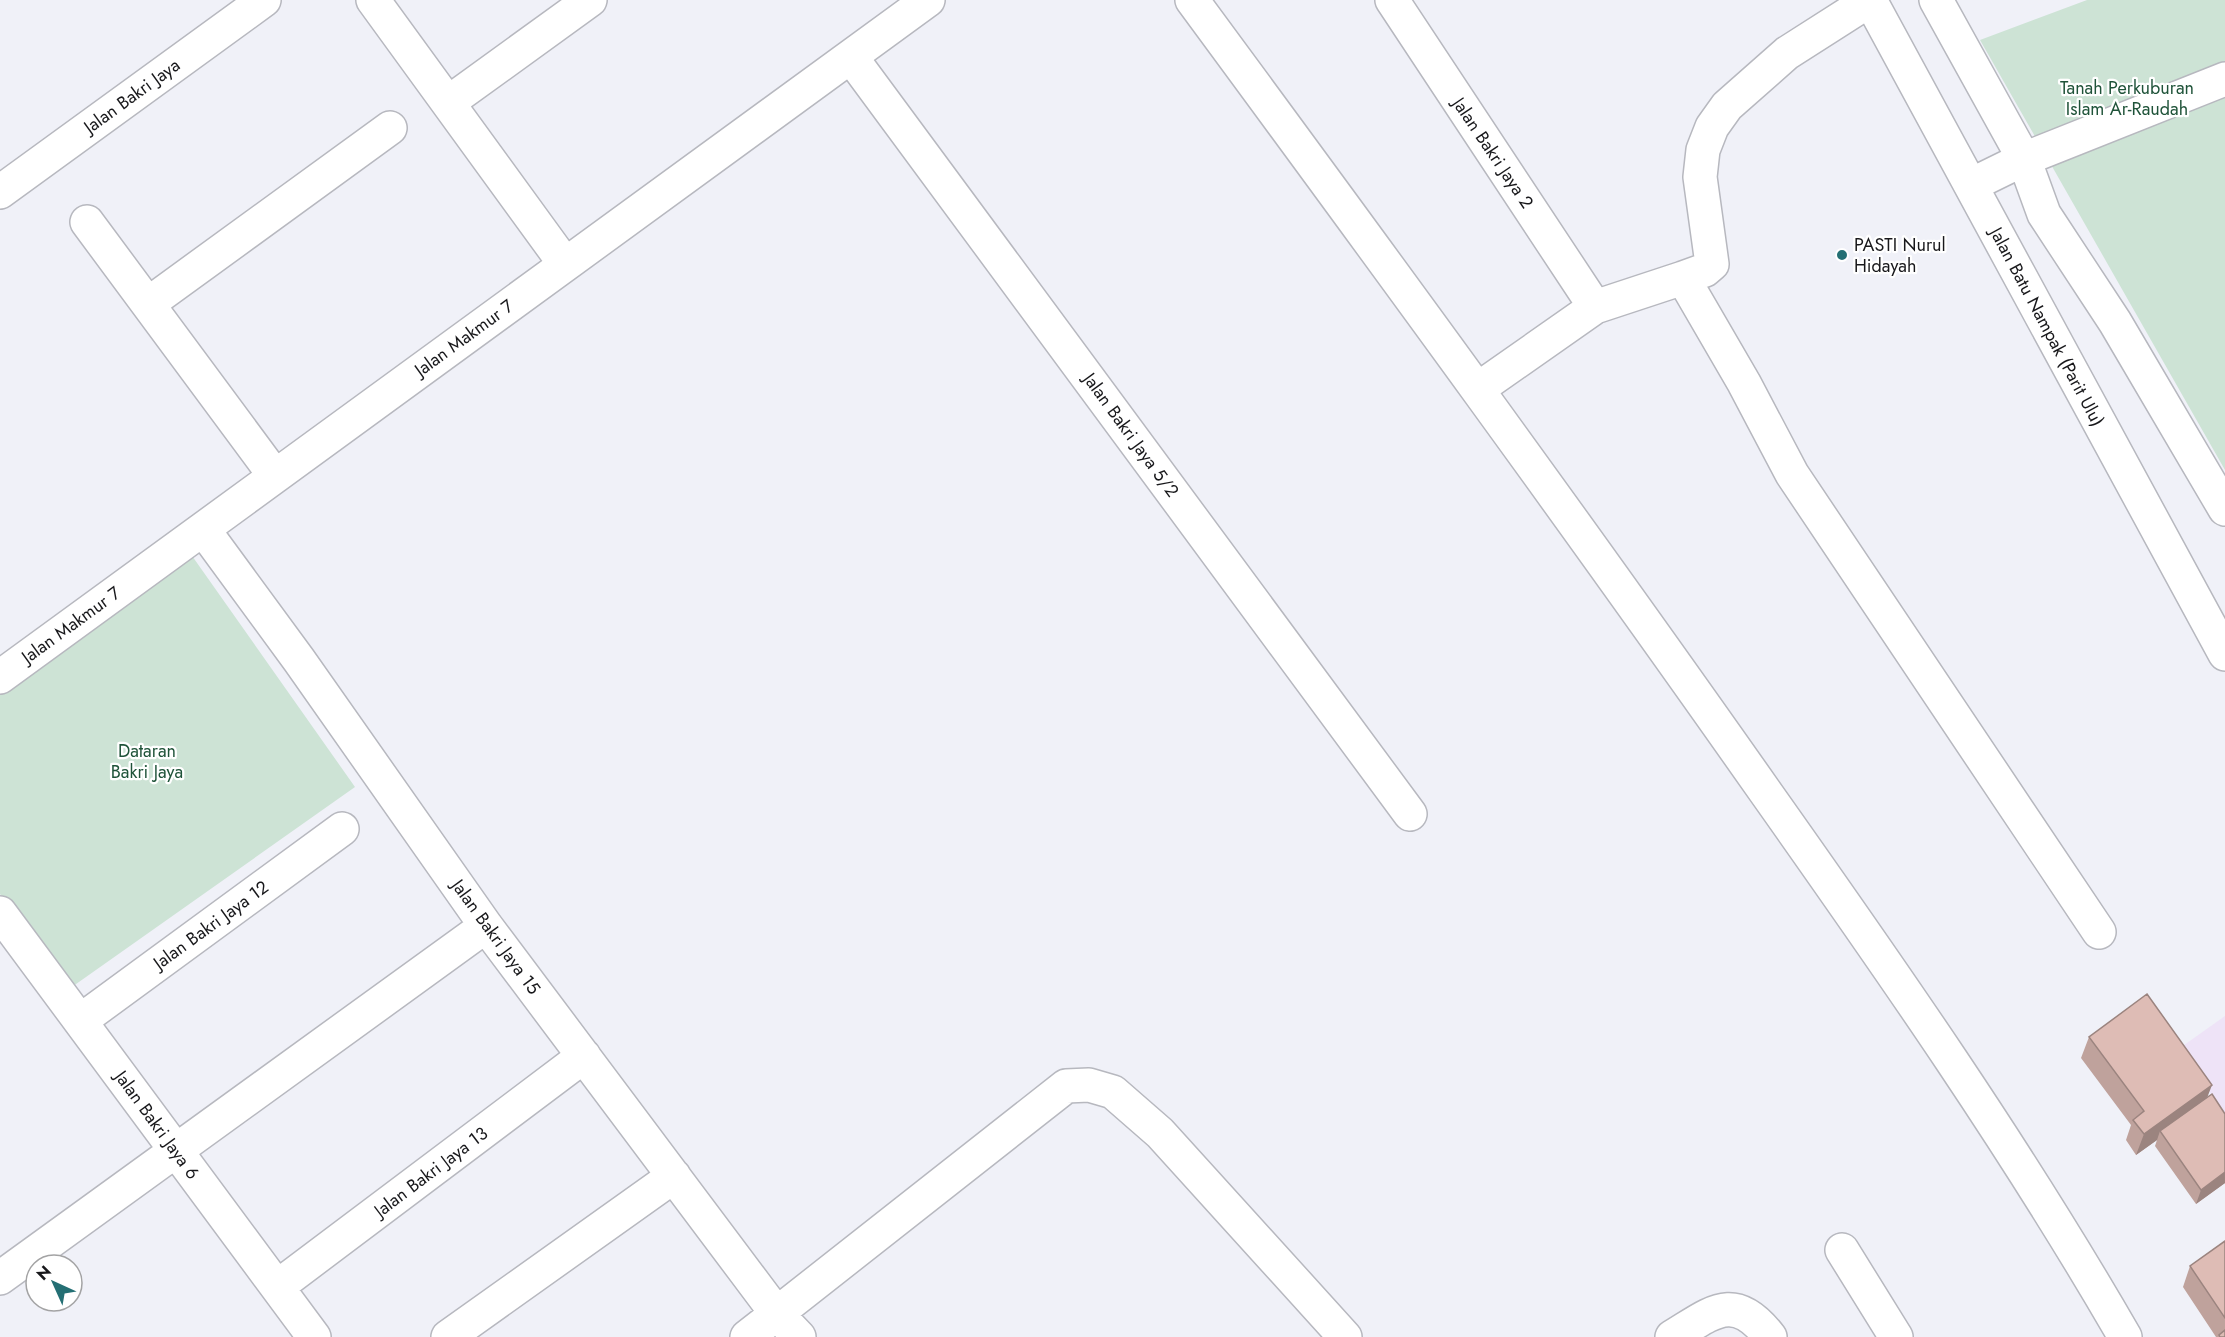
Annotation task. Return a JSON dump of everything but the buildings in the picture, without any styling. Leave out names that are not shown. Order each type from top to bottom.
[{"type":"street","name":"Jalan Bakri Jaya","points":[[0,192],[264,0]]},
{"type":"street","points":[[373,0],[450,102],[565,264]]},
{"type":"street","points":[[450,102],[590,0]]},
{"type":"street","points":[[1192,0],[1478,389],[1859,924],[2025,1173],[2126,1337]]},
{"type":"street","name":"Jalan Bakri Jaya 2","points":[[1392,0],[1595,307]]},
{"type":"street","points":[[1478,389],[1595,307],[1705,270],[1712,264],[1700,177],[1703,150],[1712,127],[1727,106],[1787,53],[1870,0]]},
{"type":"street","name":"Jalan Batu Nampak (Parit Ulu)","points":[[1870,0],[2225,654]]},
{"type":"street","points":[[1936,0],[2024,159],[2044,214],[2115,322],[2225,509]]},
{"type":"street","name":"Jalan Makmur 7","points":[[0,677],[851,57],[924,1]]},
{"type":"street","name":"Jalan Bakri Jaya 5/2","points":[[851,57],[1410,814]]},
{"type":"street","points":[[1971,185],[2024,159],[2225,79]]},
{"type":"street","points":[[148,304],[390,128]]},
{"type":"street","points":[[87,222],[275,476]]},
{"type":"street","points":[[1683,278],[1744,382],[1792,474],[2099,932]]},
{"type":"street","name":"Jalan Bakri Jaya 15","points":[[203,529],[299,660],[486,926],[788,1325]]},
{"type":"street","name":"Jalan Bakri Jaya 12","points":[[80,1021],[342,829]]},
{"type":"street","name":"Jalan Bakri Jaya 6","points":[[0,913],[314,1337]]},
{"type":"street","points":[[0,1278],[486,926]]},
{"type":"street","name":"Jalan Bakri Jaya 13","points":[[277,1287],[584,1056]]},
{"type":"street","points":[[747,1337],[788,1325],[1066,1086],[1089,1085],[1113,1092],[1160,1133],[1345,1337]]},
{"type":"street","points":[[448,1337],[674,1176]]},
{"type":"street","points":[[1842,1250],[1896,1337]]},
{"type":"street","points":[[1672,1337],[1719,1309],[1739,1311],[1758,1321],[1770,1337]]},
{"type":"shaded area","points":[[2225,1016],[2225,1115],[2180,1048]]},
{"type":"green space","name":"Tanah Perkuburan Islam Ar-Raudah","points":[[2087,0],[2225,0],[2225,470],[1980,40]]},
{"type":"green space","name":"Dataran Bakri Jaya","points":[[190,553],[355,787],[69,989],[0,894],[0,694]]},
{"type":"place","name":"PASTI Nurul Hidayah","points":[[1842,255]]}]
